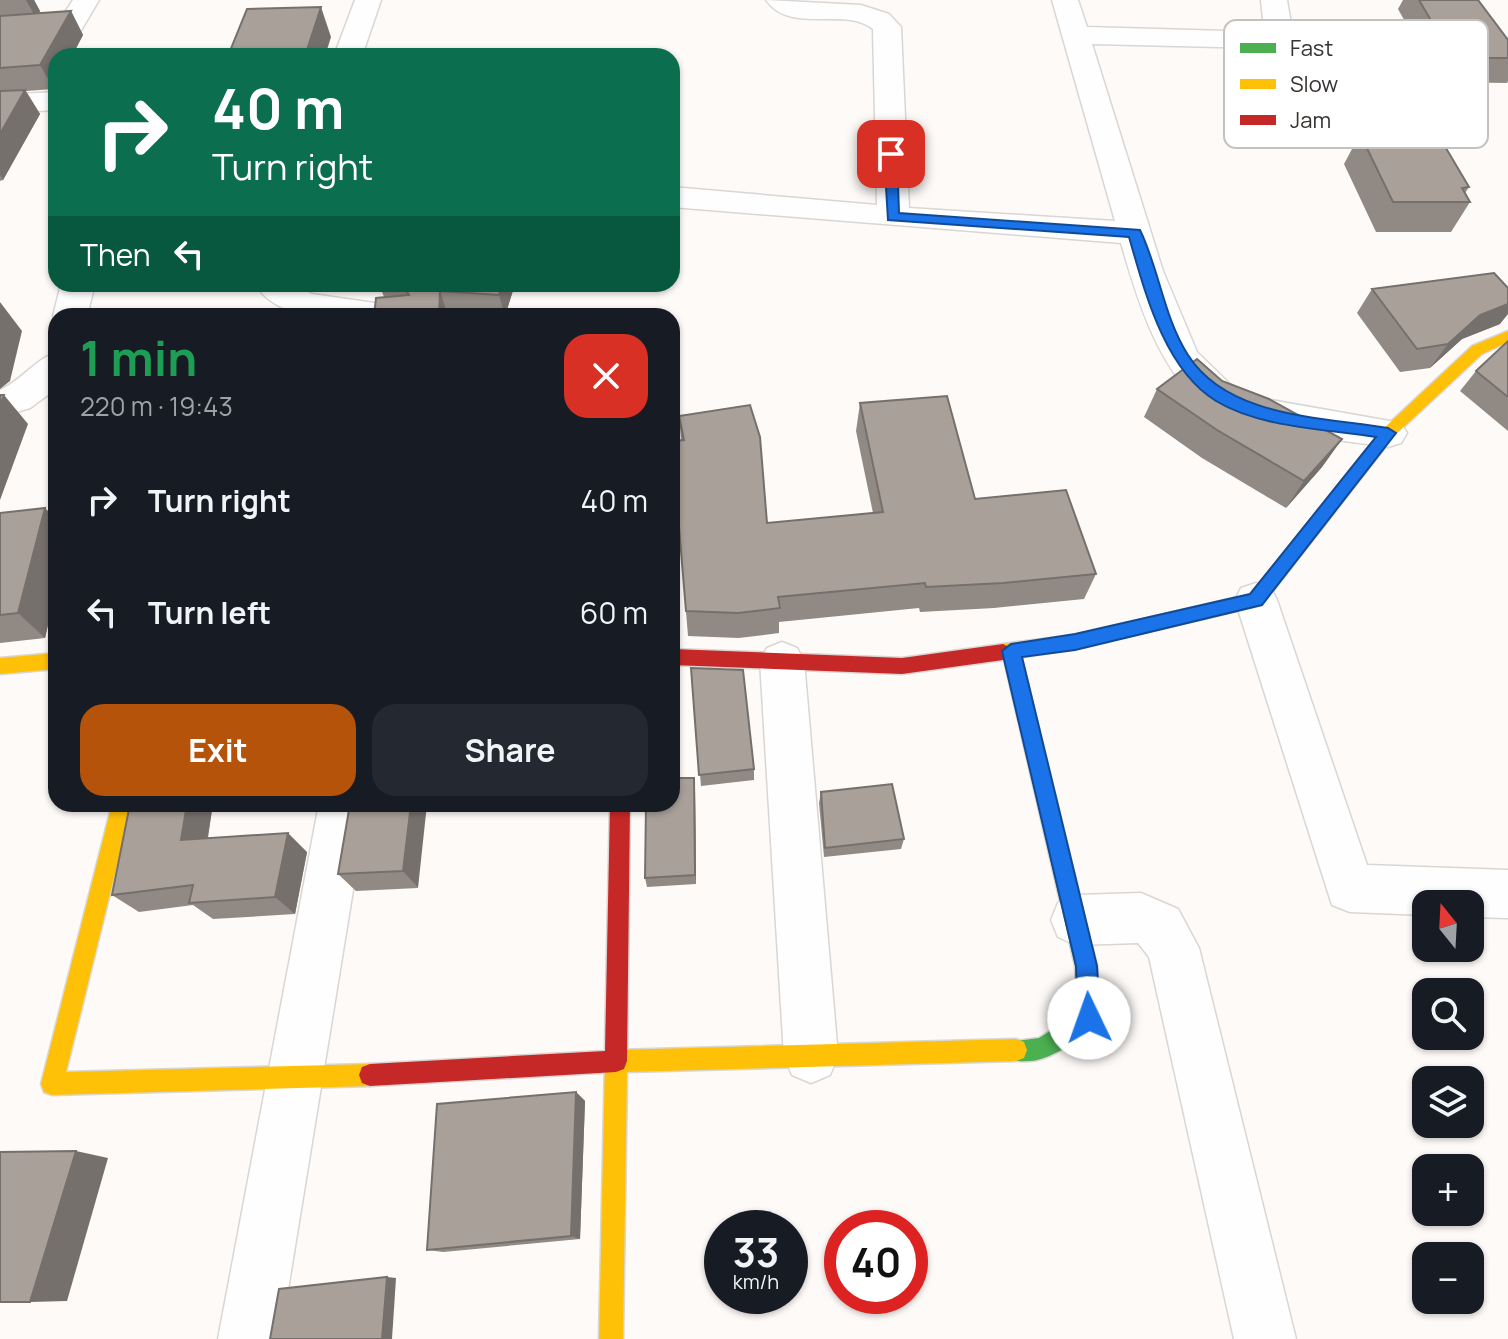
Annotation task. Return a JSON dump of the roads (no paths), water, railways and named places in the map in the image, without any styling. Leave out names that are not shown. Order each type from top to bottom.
[{"type":"street","points":[[0,30],[69,28],[86,0]]},
{"type":"street","points":[[351,48],[368,0]]},
{"type":"street","points":[[779,0],[808,11],[851,6],[880,17],[887,27],[893,217]]},
{"type":"street","points":[[1065,0],[1146,271],[1182,359],[1221,397],[1261,412],[1388,433]]},
{"type":"street","points":[[1274,0],[1277,20]]},
{"type":"street","points":[[1075,35],[1224,39]]},
{"type":"street","points":[[0,104],[48,101]]},
{"type":"street","points":[[680,198],[893,217],[1135,233]]},
{"type":"street","points":[[276,292],[302,304],[334,308]]},
{"type":"street","points":[[680,657],[902,666],[1075,642],[1256,600],[1388,433],[1477,350],[1508,336]]},
{"type":"street","points":[[0,404],[13,401],[48,376]]},
{"type":"street","points":[[1256,600],[1350,888],[1508,894]]},
{"type":"street","points":[[120,812],[52,1084],[294,1079],[616,1061],[1042,1049],[1089,1018],[1086,966],[1011,651]]},
{"type":"street","points":[[782,661],[811,1056]]},
{"type":"street","points":[[0,666],[48,662]]},
{"type":"street","points":[[249,1339],[342,812]]},
{"type":"street","points":[[611,1339],[620,812]]},
{"type":"street","points":[[1076,920],[1141,918],[1160,927],[1173,948],[1265,1339]]}]
